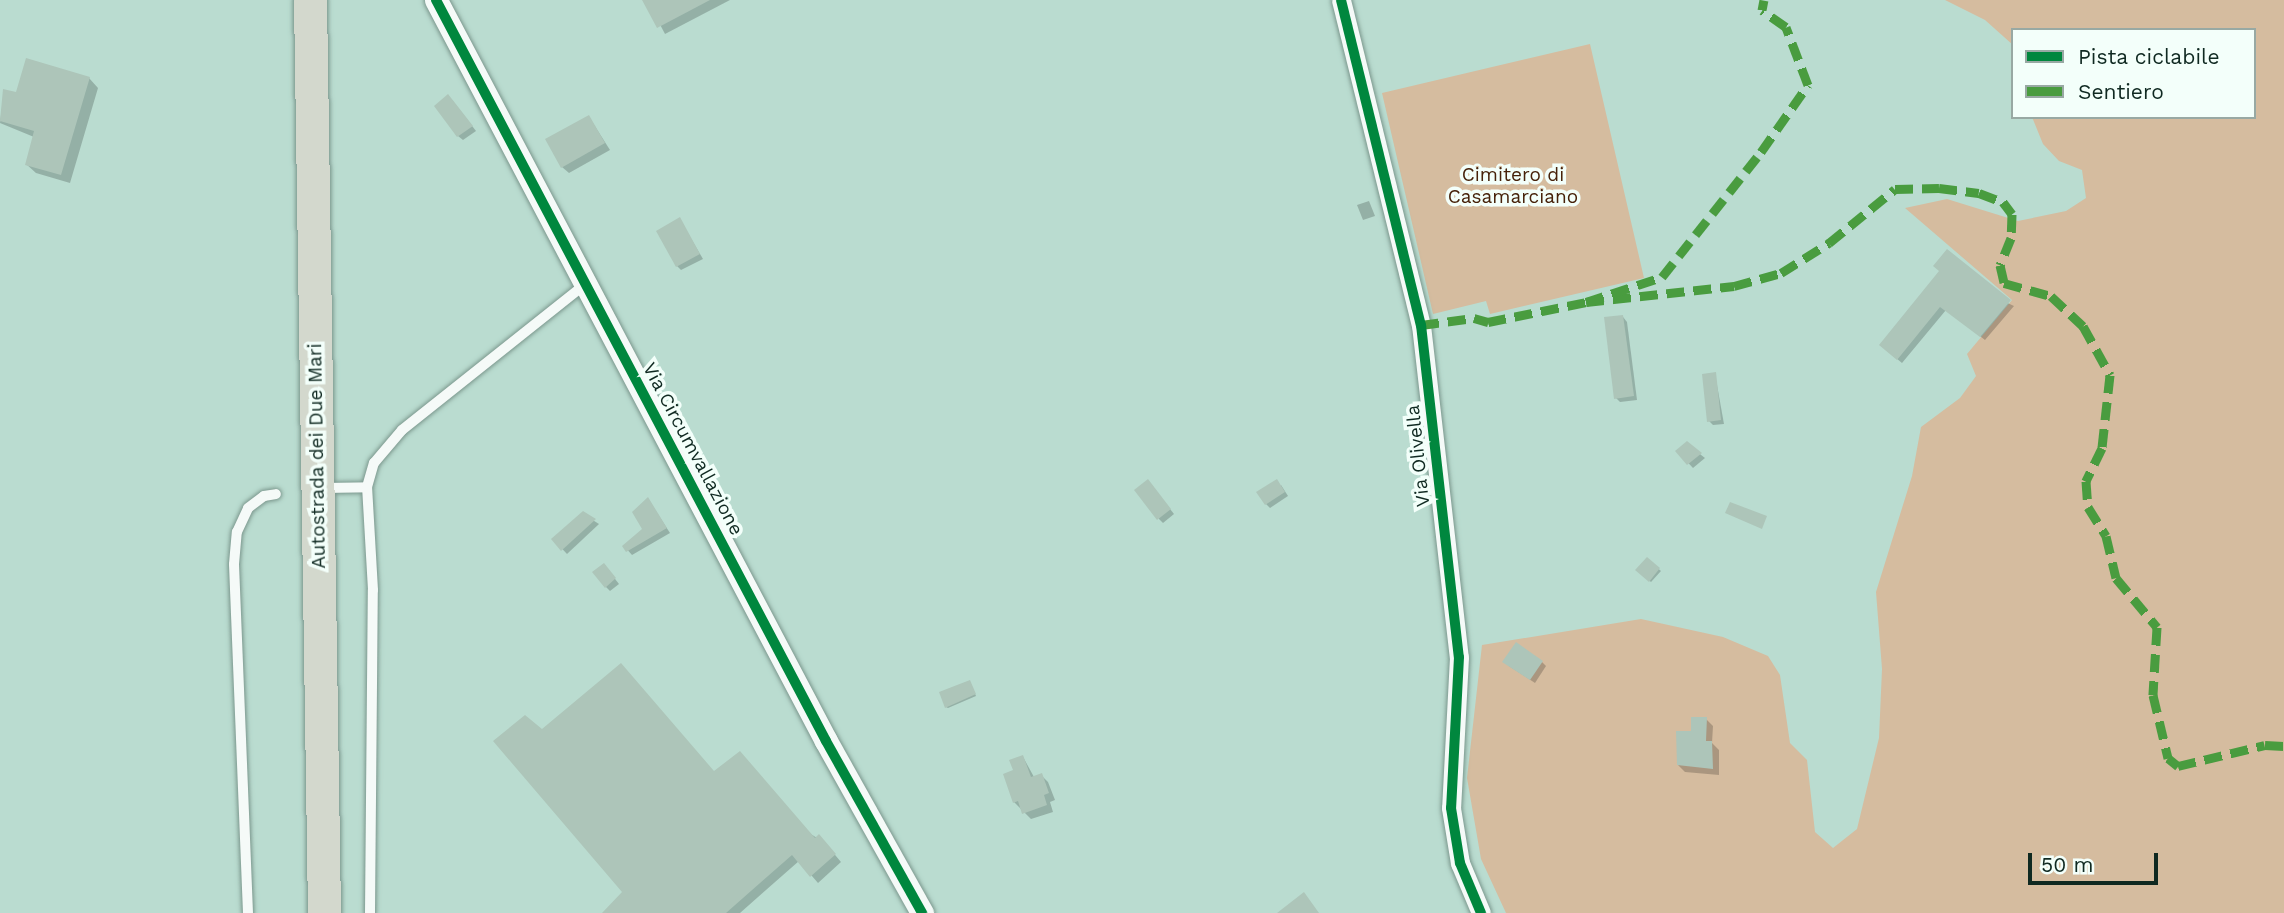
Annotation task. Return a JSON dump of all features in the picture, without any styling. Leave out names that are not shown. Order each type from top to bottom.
[{"type":"highway","name":"Autostrada dei Due Mari","points":[[288,0],[300,913]]},
{"type":"highway","name":"Autostrada dei Due Mari","points":[[310,0],[324,913]]},
{"type":"street","name":"Via Circumvallazione","points":[[436,0],[826,741],[922,913]]},
{"type":"street","name":"Via Olivella","points":[[1341,0],[1421,326],[1458,657],[1451,808],[1460,863],[1481,913]]},
{"type":"lane","points":[[370,913],[373,590],[368,487],[374,464],[402,430],[586,283]]},
{"type":"lane","points":[[328,488],[368,487]]},
{"type":"lane","points":[[248,913],[234,564],[237,532],[248,508],[264,496],[276,494]]},
{"type":"green space","points":[[1945,0],[2284,0],[2284,913],[1506,913],[1481,859],[1467,778],[1482,645],[1641,619],[1723,637],[1768,656],[1780,675],[1790,743],[1807,760],[1815,832],[1833,848],[1857,829],[1879,738],[1882,669],[1876,592],[1912,476],[1921,427],[1960,398],[1976,376],[1967,354],[2012,300],[1905,208],[1947,199],[2018,221],[2066,211],[2086,198],[2082,170],[2059,161],[2043,144],[2033,119],[2256,119],[2256,28],[2011,28],[2011,43],[1985,20]]},
{"type":"green space","name":"Cimitero di Casamarciano","points":[[1590,44],[1644,278],[1490,314],[1486,301],[1433,314],[1382,93]]},
{"type":"building","points":[[642,0],[710,0],[657,28]]},
{"type":"building","points":[[26,58],[90,77],[61,175],[25,165],[34,131],[0,121],[3,89],[16,92]]},
{"type":"building","points":[[448,94],[473,126],[457,137],[434,106]]},
{"type":"building","points":[[589,115],[605,143],[561,168],[545,139]]},
{"type":"building","points":[[680,217],[700,254],[676,267],[656,231]]},
{"type":"building","points":[[1947,249],[2011,300],[1980,337],[1940,307],[1897,360],[1879,345],[1939,271],[1933,266]]},
{"type":"building","points":[[1623,315],[1634,396],[1614,399],[1604,317]]},
{"type":"building","points":[[1716,372],[1721,420],[1707,422],[1702,374]]},
{"type":"building","points":[[1687,441],[1702,453],[1687,465],[1675,451]]},
{"type":"building","points":[[1148,479],[1171,509],[1157,520],[1134,490]]},
{"type":"building","points":[[1277,479],[1285,492],[1265,505],[1256,492]]},
{"type":"building","points":[[648,497],[667,528],[626,552],[622,546],[642,529],[632,512]]},
{"type":"building","points":[[1730,502],[1767,516],[1762,529],[1725,513]]},
{"type":"building","points":[[583,511],[596,519],[561,551],[551,539]]},
{"type":"building","points":[[1647,557],[1660,568],[1649,582],[1635,570]]},
{"type":"building","points":[[604,563],[616,578],[605,588],[592,572]]},
{"type":"building","points":[[1516,642],[1543,661],[1530,680],[1502,662]]},
{"type":"building","points":[[621,663],[714,771],[740,751],[815,838],[819,834],[836,854],[810,877],[792,855],[726,913],[602,913],[622,892],[493,741],[525,715],[542,729]]},
{"type":"building","points":[[970,680],[976,694],[945,708],[939,692]]},
{"type":"building","points":[[1691,717],[1707,717],[1706,741],[1712,741],[1713,769],[1677,765],[1676,731],[1691,731]]},
{"type":"building","points":[[1023,755],[1031,777],[1042,773],[1049,793],[1044,795],[1047,805],[1022,814],[1018,801],[1013,803],[1003,774],[1013,770],[1009,760]]},
{"type":"building","points":[[1304,892],[1319,913],[1277,913]]},
{"type":"marked path","points":[[1421,325],[1474,318],[1488,322],[1586,302],[1662,277],[1761,152],[1808,85],[1786,27],[1762,10],[1764,0]]},
{"type":"marked path","points":[[1586,302],[1734,286],[1781,273],[1829,243],[1895,189],[1939,188],[1979,193],[2003,202],[2012,214],[2011,238],[2000,265],[2004,283],[2051,296],[2083,326],[2110,375],[2102,448],[2086,481],[2088,507],[2106,536],[2116,578],[2157,627],[2153,695],[2168,758],[2178,766],[2265,745],[2284,746]]},
{"type":"cycle path","points":[[436,0],[826,741],[922,913]]},
{"type":"cycle path","points":[[1341,0],[1421,325],[1459,657],[1451,808],[1460,863],[1481,913]]}]
